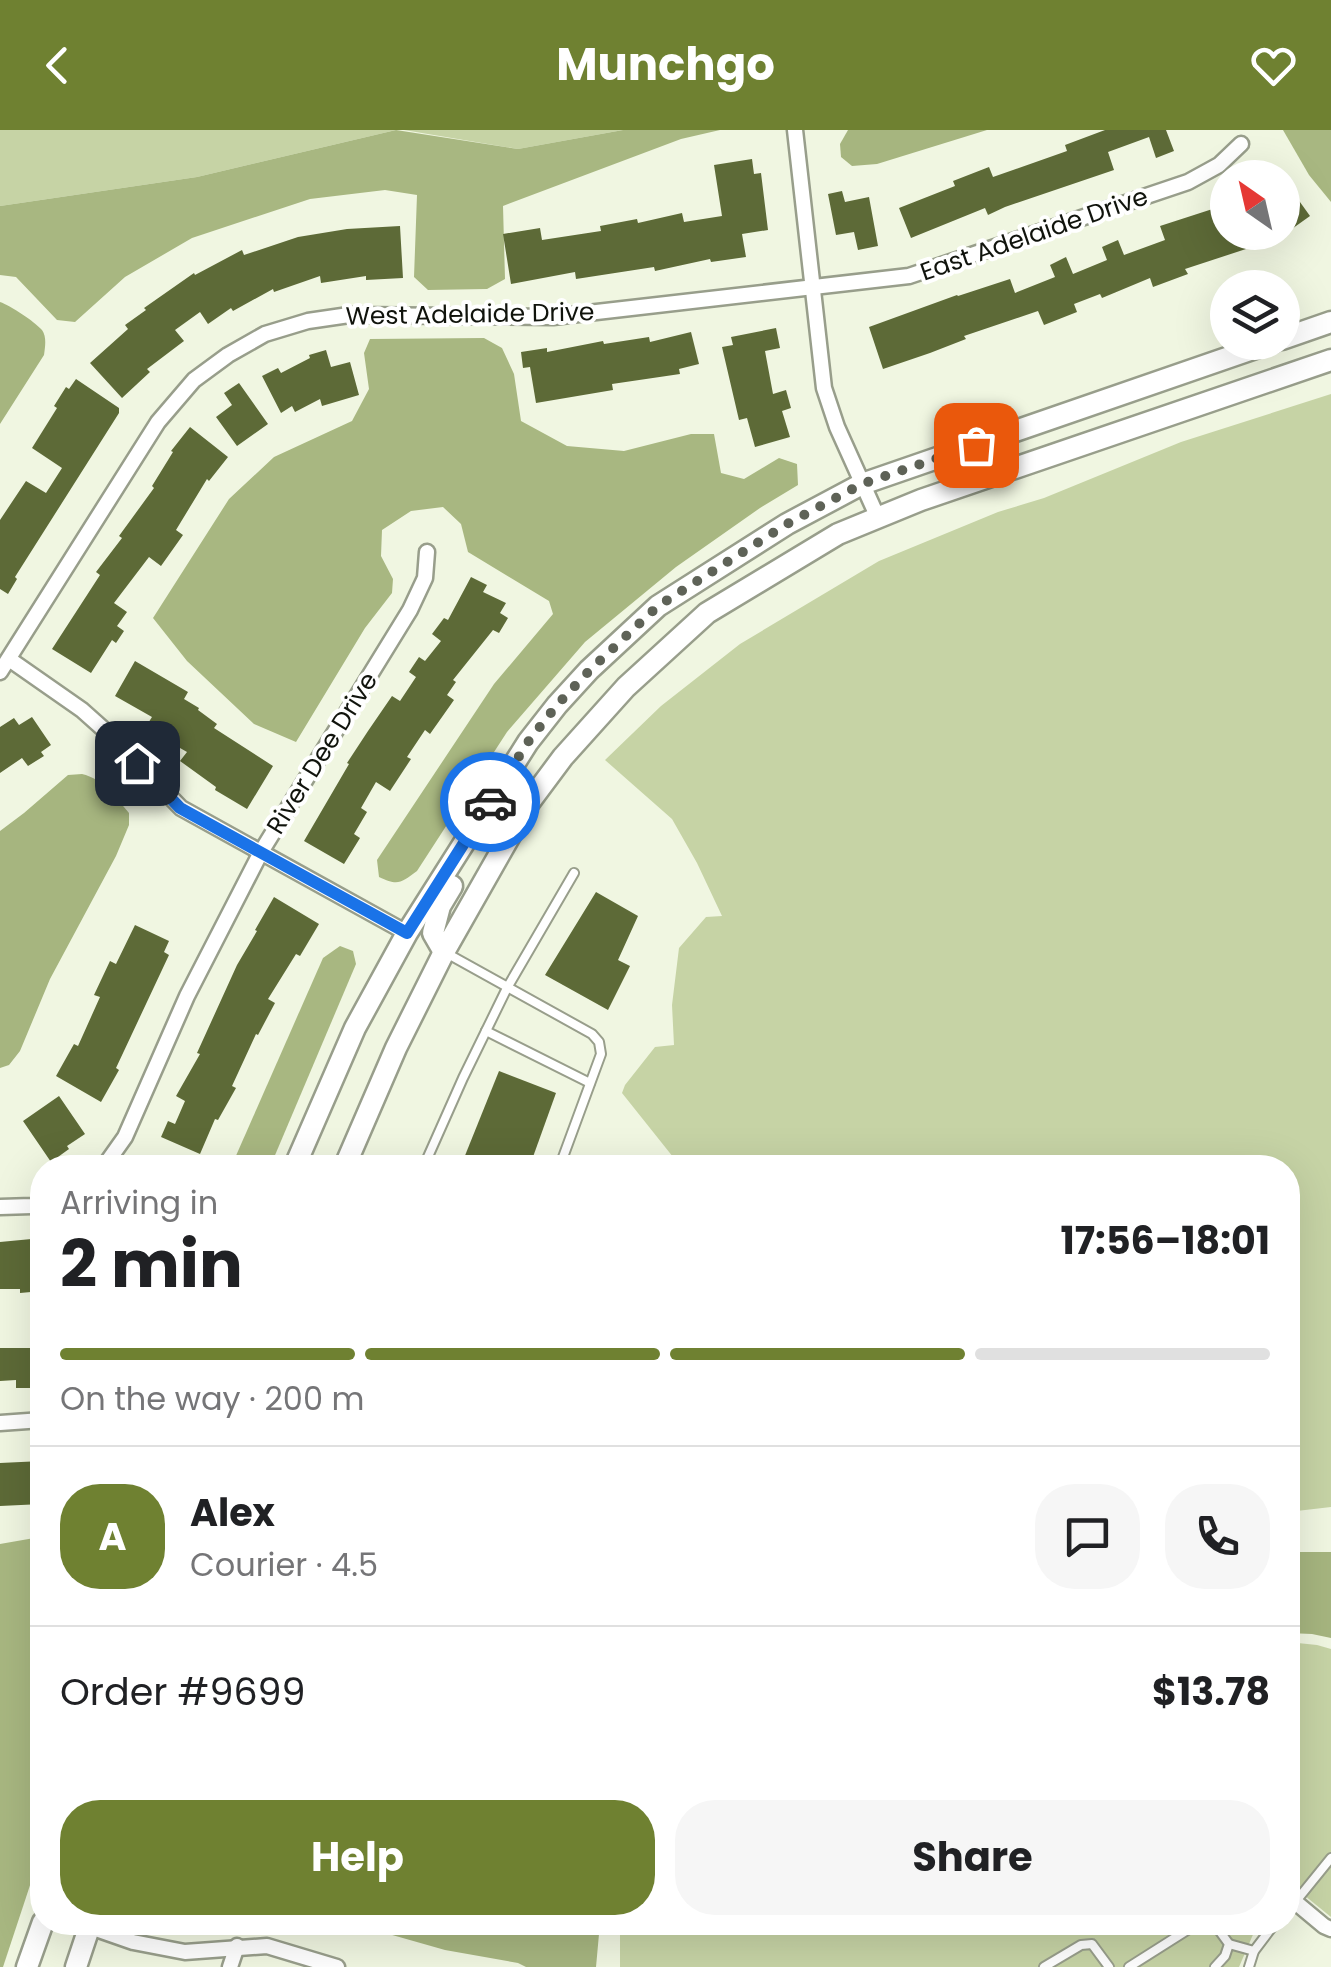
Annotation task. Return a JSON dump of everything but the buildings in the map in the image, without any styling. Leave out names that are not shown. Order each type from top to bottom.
[{"type":"main road","points":[[1300,333],[1331,322]]},
{"type":"main road","points":[[300,1155],[355,1028],[407,933],[528,742],[590,670],[658,606],[787,524],[862,484],[1221,360]]},
{"type":"main road","points":[[350,1155],[396,1048],[444,952],[528,804],[563,756],[626,687],[707,612],[838,534],[940,494],[1331,360]]},
{"type":"main road","points":[[444,952],[434,934],[440,906],[535,755],[528,742]]},
{"type":"main road","points":[[28,1967],[39,1935]]},
{"type":"main road","points":[[76,1967],[87,1935]]},
{"type":"street","points":[[795,130],[824,388],[878,518]]},
{"type":"street","name":"East Adelaide Drive","points":[[812,288],[909,276],[1188,182],[1219,165],[1242,144]]},
{"type":"street","name":"West Adelaide Drive","points":[[5,666],[158,422],[194,380],[265,334],[308,321],[349,315],[552,317],[812,288]]},
{"type":"street","name":"River Dee Drive","points":[[112,1155],[125,1136],[187,996],[261,852],[410,610],[425,578],[428,552]]},
{"type":"street","points":[[5,666],[82,710],[180,808],[407,933]]},
{"type":"street","points":[[0,1208],[30,1206]]},
{"type":"street","points":[[0,1423],[30,1421]]},
{"type":"street","points":[[1300,1910],[1331,1930]]},
{"type":"street","points":[[116,1935],[185,1952],[267,1946],[337,1967]]},
{"type":"street","points":[[230,1967],[236,1946]]},
{"type":"lane","points":[[429,1155],[508,988],[574,873]]},
{"type":"lane","points":[[444,952],[592,1034],[599,1042],[601,1054],[564,1155]]},
{"type":"lane","points":[[486,1031],[590,1083]]},
{"type":"lane","points":[[1300,1892],[1331,1858]]},
{"type":"lane","points":[[1129,1967],[1179,1935]]},
{"type":"lane","points":[[1222,1935],[1229,1944],[1254,1951]]},
{"type":"lane","points":[[1249,1967],[1254,1951],[1266,1935]]},
{"type":"lane","points":[[1044,1967],[1081,1945],[1092,1944],[1109,1967]]},
{"type":"lane","points":[[1215,1967],[1229,1944]]},
{"type":"shaded area","points":[[0,130],[396,130],[197,177],[0,206]]},
{"type":"shaded area","points":[[396,130],[518,149],[623,130],[720,130],[681,139],[503,206],[505,279],[487,289],[428,290],[414,277],[417,195],[385,190],[310,199],[192,238],[125,277],[75,322],[57,320],[16,277],[0,275],[0,206],[197,177]]},
{"type":"shaded area","points":[[404,130],[623,130],[518,149]]},
{"type":"shaded area","points":[[848,130],[987,130],[877,164],[852,166],[841,157],[840,144]]},
{"type":"shaded area","points":[[1283,130],[1331,130],[1331,202],[1309,175]]},
{"type":"shaded area","points":[[0,302],[38,326],[45,342],[44,355],[0,424]]},
{"type":"shaded area","points":[[484,338],[502,348],[514,374],[521,421],[567,446],[624,451],[691,434],[714,434],[721,473],[744,479],[779,458],[797,464],[798,485],[676,567],[585,642],[507,732],[417,871],[403,881],[391,882],[379,877],[377,860],[494,684],[553,614],[549,601],[468,552],[461,524],[443,507],[411,511],[382,530],[381,556],[393,579],[392,593],[365,628],[296,742],[254,724],[187,661],[153,618],[229,499],[274,457],[352,421],[369,389],[364,353],[370,339]]},
{"type":"shaded area","points":[[1331,394],[1331,1507],[1300,1511],[1300,1155],[671,1155],[622,1093],[655,1047],[674,1045],[672,1005],[679,948],[706,917],[722,916],[672,819],[605,760],[661,706],[740,644],[879,561],[1181,442]]},
{"type":"shaded area","points":[[82,774],[114,795],[129,813],[129,825],[50,979],[20,1051],[9,1065],[0,1068],[0,831],[68,775]]},
{"type":"shaded area","points":[[340,946],[353,951],[356,964],[275,1155],[236,1155],[323,958]]},
{"type":"shaded area","points":[[30,1539],[30,1885],[3,1967],[0,1967],[0,1544]]},
{"type":"shaded area","points":[[1300,1552],[1331,1552],[1331,1638],[1300,1634]]},
{"type":"shaded area","points":[[1300,1643],[1331,1649],[1331,1917],[1300,1892]]},
{"type":"shaded area","points":[[392,1935],[599,1935],[596,1967],[526,1967]]},
{"type":"shaded area","points":[[620,1935],[1253,1935],[1239,1967],[620,1967]]},
{"type":"way so far","points":[[490,802],[557,705],[658,606],[787,524],[862,484],[976,445]]},
{"type":"route","points":[[137,763],[180,808],[407,933],[490,802]]}]
